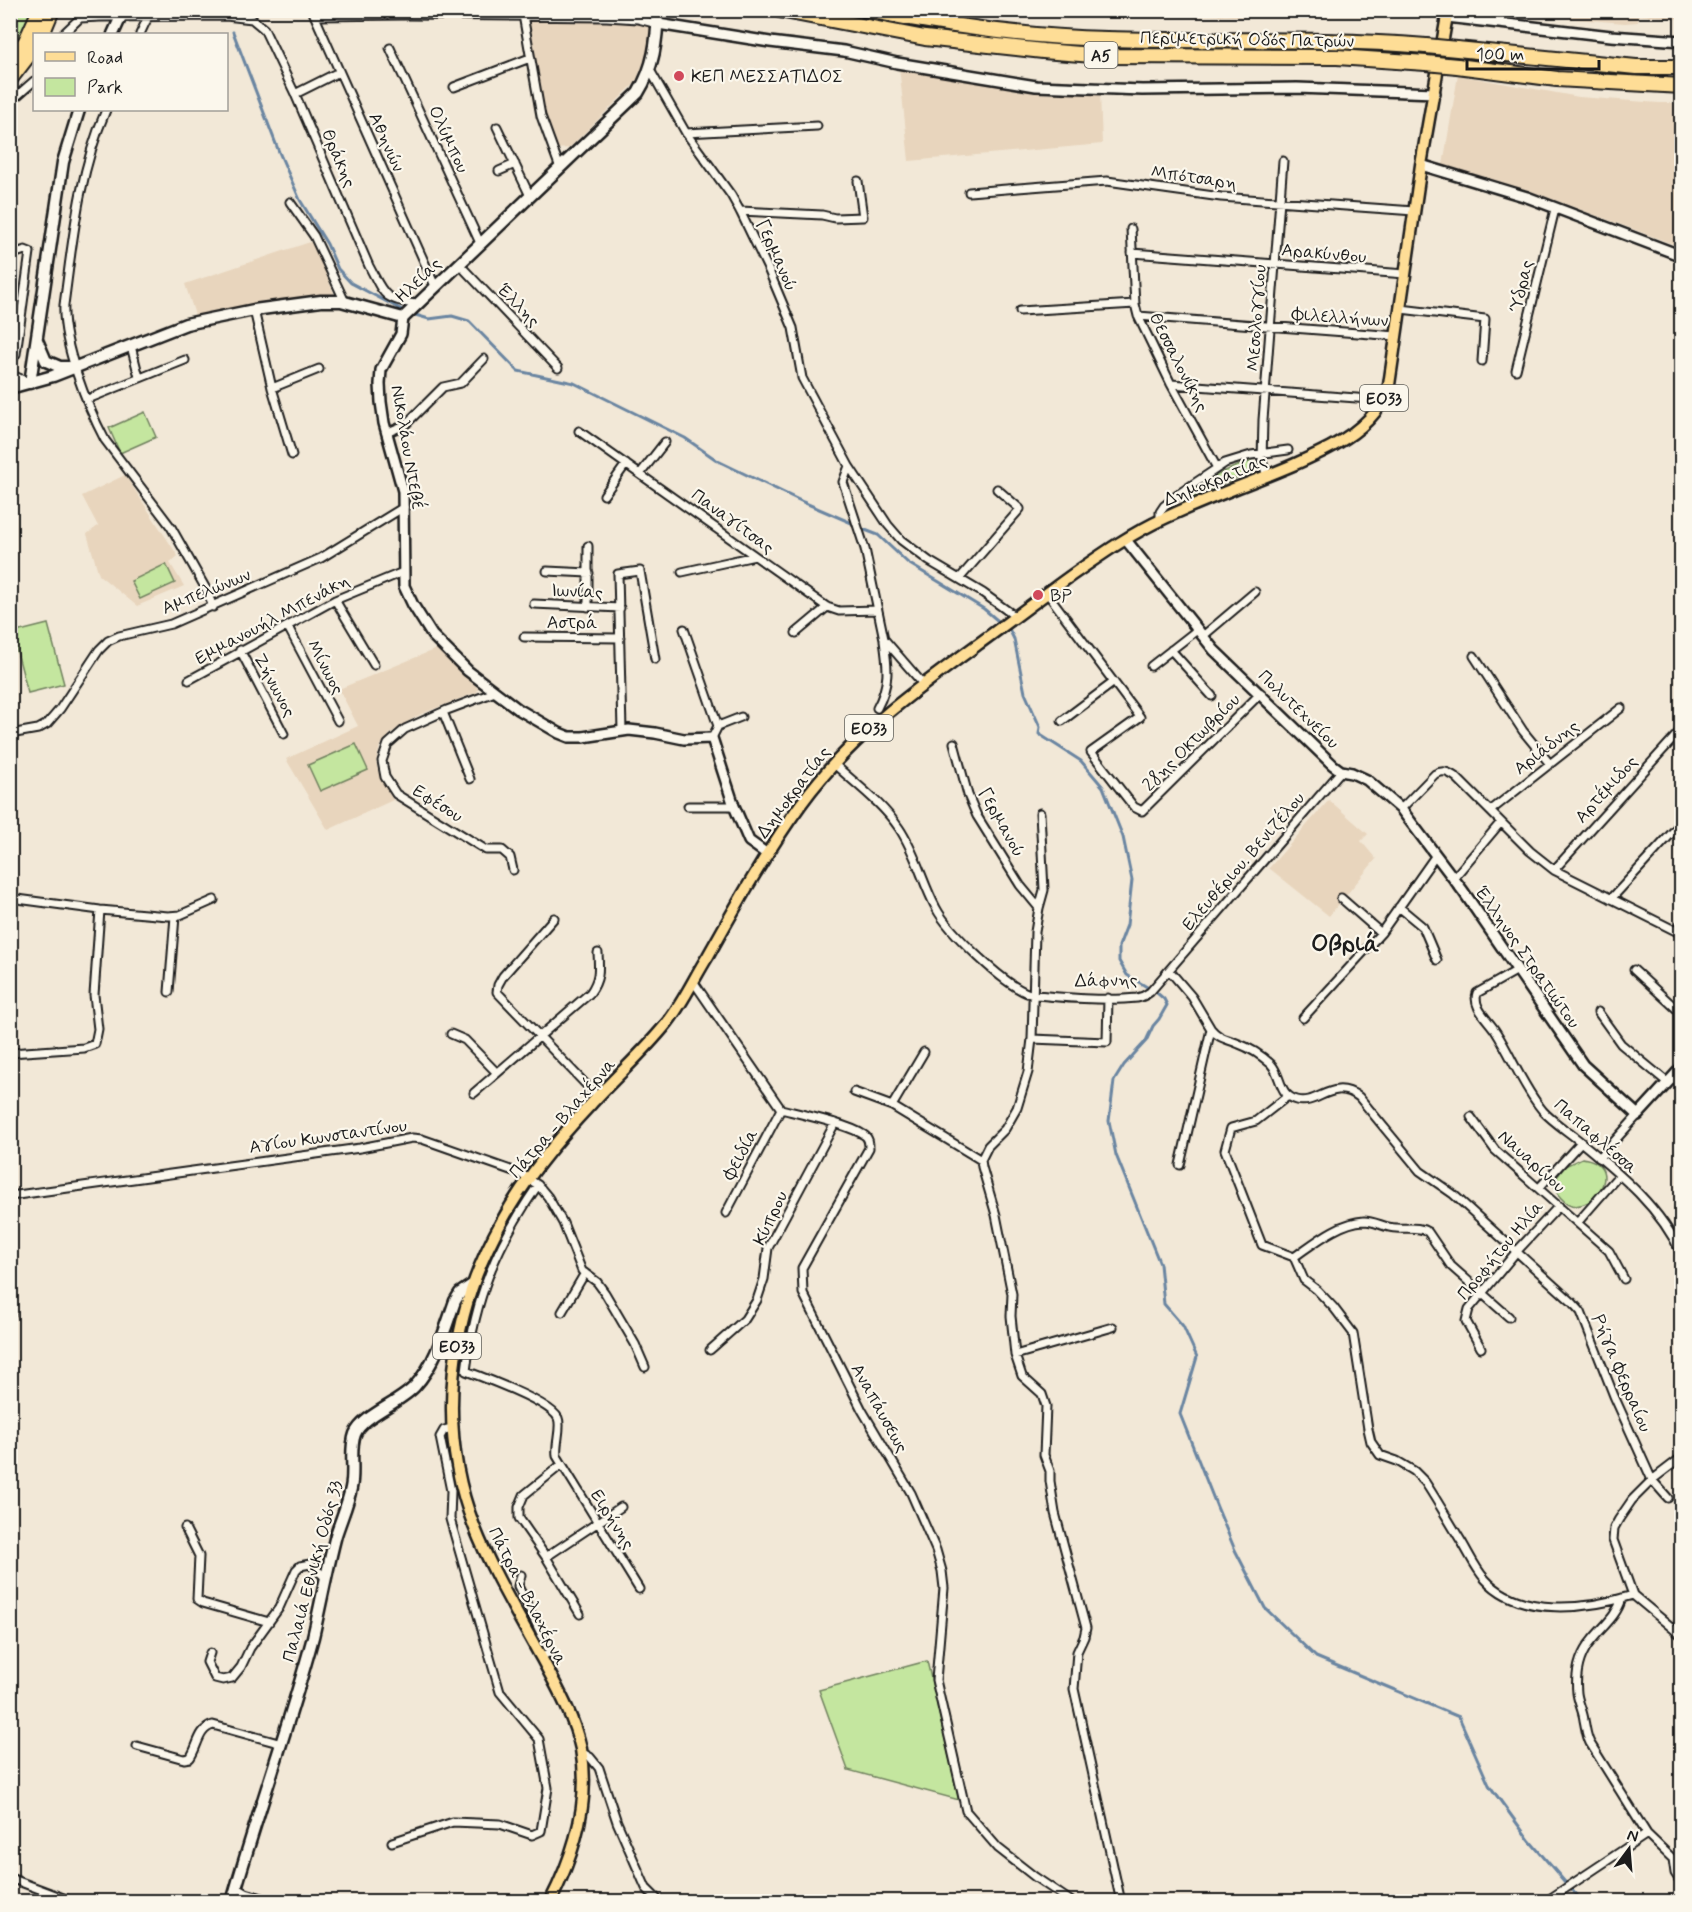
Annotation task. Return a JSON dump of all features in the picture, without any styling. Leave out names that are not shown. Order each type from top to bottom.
[{"type":"highway","points":[[10,63],[26,41],[40,10]]},
{"type":"highway","points":[[42,33],[52,10]]},
{"type":"highway","name":"Περιμετρική Οδός Πατρών","points":[[779,10],[925,38],[1043,51],[1104,56],[1337,57],[1457,66],[1557,79],[1682,86]]},
{"type":"highway","name":"Περιμετρική Οδός Πατρών","points":[[867,10],[943,25],[1053,37],[1318,41],[1426,46],[1636,67],[1682,68]]},
{"type":"highway","points":[[10,79],[33,49]]},
{"type":"main road","name":"Ηλείας","points":[[10,388],[76,367],[186,324],[255,309],[321,301],[409,311],[630,102],[641,88],[650,70],[655,51],[658,10]]},
{"type":"main road","points":[[114,33],[123,14]]},
{"type":"main road","name":"Δημοκρατίας","points":[[767,854],[806,797],[870,726],[1047,593],[1160,520],[1308,458],[1344,439],[1370,418],[1383,400],[1389,385],[1414,211],[1447,14]]},
{"type":"main road","points":[[30,383],[63,162],[79,111]]},
{"type":"main road","points":[[36,333],[46,361],[60,367],[76,367]]},
{"type":"main road","name":"Πάτρα - Βλαχέρνα","points":[[550,1902],[574,1846],[583,1809],[581,1752],[566,1706],[501,1584],[472,1522],[460,1479],[452,1428],[451,1391],[454,1361],[472,1285],[500,1223],[598,1097],[667,1023],[767,854]]},
{"type":"main road","name":"Παλαιά Εθνική Οδός 33","points":[[232,1902],[282,1744],[313,1635],[325,1577],[351,1490],[354,1474],[353,1443],[356,1432],[368,1419],[403,1398],[416,1386],[434,1356],[455,1300],[460,1293],[472,1285]]},
{"type":"street","points":[[314,13],[625,18],[770,42],[844,51],[897,63],[1036,86],[1142,90],[1297,88],[1435,93]]},
{"type":"street","name":"Αθηνών","points":[[314,13],[435,286]]},
{"type":"street","points":[[64,33],[80,18],[123,14],[148,17],[140,33]]},
{"type":"street","points":[[1447,14],[1611,36],[1682,41]]},
{"type":"street","points":[[523,15],[541,116],[560,168]]},
{"type":"street","name":"Θράκης","points":[[148,17],[239,17],[252,20],[264,29],[369,266],[383,292],[409,311]]},
{"type":"street","name":"Ολύμπου","points":[[390,48],[480,243]]},
{"type":"street","points":[[454,87],[530,58]]},
{"type":"street","name":"Γερμανού","points":[[650,70],[686,133],[740,211],[793,328],[802,378],[849,466],[897,536],[929,561],[960,578],[1013,619]]},
{"type":"street","points":[[294,94],[339,72]]},
{"type":"street","points":[[10,102],[33,82]]},
{"type":"street","points":[[106,111],[92,145],[76,211],[64,305],[65,332],[98,425],[109,446],[171,527],[203,582],[213,607]]},
{"type":"street","points":[[686,133],[817,126]]},
{"type":"street","points":[[497,127],[530,196]]},
{"type":"street","name":"Μεσολογγίου","points":[[1267,476],[1262,453],[1265,390],[1283,161]]},
{"type":"street","points":[[499,171],[515,164]]},
{"type":"street","points":[[1422,165],[1491,185],[1682,256]]},
{"type":"street","points":[[740,211],[822,215],[835,218],[863,217],[858,181]]},
{"type":"street","name":"Μπότσαρη","points":[[969,192],[1107,181],[1221,197],[1414,211]]},
{"type":"street","points":[[290,202],[314,236],[345,302]]},
{"type":"street","name":"Ύδρας","points":[[1516,370],[1555,208]]},
{"type":"street","name":"Θεσσαλονίκης","points":[[1131,229],[1135,304],[1138,316],[1171,384],[1217,468]]},
{"type":"street","points":[[10,255],[25,250],[30,252],[15,354],[10,364]]},
{"type":"street","name":"Αρακύνθου","points":[[1132,253],[1405,274]]},
{"type":"street","name":"Έλλης","points":[[459,264],[558,368]]},
{"type":"street","points":[[1020,311],[1135,304]]},
{"type":"street","points":[[255,309],[272,388],[292,455]]},
{"type":"street","points":[[1401,309],[1485,319],[1482,361]]},
{"type":"street","name":"Νικολάου Ντεβέ","points":[[409,311],[403,329],[384,362],[380,379],[381,408],[386,433],[400,477],[404,507],[404,586],[432,635],[468,671],[495,692],[538,722],[565,736],[583,737],[622,731],[655,733],[684,739],[712,738]]},
{"type":"street","name":"Φιλελλήνων","points":[[1138,316],[1397,336]]},
{"type":"street","points":[[131,346],[139,377]]},
{"type":"street","points":[[386,433],[405,425],[444,387],[461,383],[484,359]]},
{"type":"street","points":[[88,399],[185,360]]},
{"type":"street","points":[[272,388],[319,369]]},
{"type":"street","points":[[10,374],[30,383]]},
{"type":"street","points":[[1171,384],[1383,400]]},
{"type":"street","name":"Παναγίτσας","points":[[579,431],[827,607],[839,611],[877,610]]},
{"type":"street","points":[[640,474],[665,442]]},
{"type":"street","points":[[1160,520],[1160,512],[1164,506],[1217,468],[1240,458],[1288,450]]},
{"type":"street","points":[[604,495],[626,464]]},
{"type":"street","points":[[849,466],[843,482],[868,560],[888,668],[884,695],[877,708]]},
{"type":"street","points":[[960,578],[1020,509],[997,489]]},
{"type":"street","name":"Αμπελώνων","points":[[10,735],[38,729],[47,724],[60,709],[99,650],[108,641],[119,636],[171,624],[213,607],[321,558],[404,507]]},
{"type":"street","name":"Πολυτεχνείου","points":[[1126,540],[1200,633],[1322,756],[1341,771],[1366,780],[1401,809]]},
{"type":"street","points":[[588,546],[588,607]]},
{"type":"street","points":[[682,572],[755,556]]},
{"type":"street","points":[[547,571],[589,573]]},
{"type":"street","points":[[622,731],[618,574],[640,571],[655,659]]},
{"type":"street","name":"Εμμανουήλ Μπενάκη","points":[[189,680],[240,650],[288,627],[335,600],[403,572]]},
{"type":"street","points":[[1151,666],[1255,592]]},
{"type":"street","points":[[1047,593],[1114,682],[1062,721]]},
{"type":"street","points":[[335,600],[374,665]]},
{"type":"street","name":"Ιωνίας","points":[[534,604],[620,608]]},
{"type":"street","points":[[796,633],[827,607]]},
{"type":"street","name":"Μίνωος","points":[[288,627],[338,721]]},
{"type":"street","points":[[684,629],[718,726]]},
{"type":"street","name":"Αστρά","points":[[524,637],[620,638]]},
{"type":"street","points":[[884,639],[923,684]]},
{"type":"street","name":"Ζήνωνος","points":[[240,650],[284,734]]},
{"type":"street","points":[[1171,650],[1212,696]]},
{"type":"street","points":[[1474,656],[1523,731],[1550,764]]},
{"type":"street","name":"28ης Οκτωβρίου","points":[[1114,682],[1140,717],[1090,752],[1134,807],[1142,811],[1261,693]]},
{"type":"street","name":"Εφέσου","points":[[495,692],[405,729],[388,744],[382,756],[385,777],[392,789],[404,800],[486,850],[502,850],[510,857],[513,870]]},
{"type":"street","name":"Αριάδνης","points":[[1490,811],[1621,708]]},
{"type":"street","points":[[443,712],[470,779]]},
{"type":"street","points":[[741,717],[718,726],[712,738],[734,806],[749,841],[767,854]]},
{"type":"street","name":"Αρτέμιδος","points":[[1554,870],[1682,729]]},
{"type":"street","name":"Γερμανού","points":[[954,743],[962,777],[977,816],[1020,885],[1039,908]]},
{"type":"street","points":[[834,764],[875,801],[899,827],[921,870],[937,909],[947,924],[991,968],[1022,991],[1034,995]]},
{"type":"street","name":"Ελευθέριου. Βενιζέλου","points":[[1169,970],[1341,771]]},
{"type":"street","points":[[1401,809],[1433,776],[1444,771],[1456,777],[1554,870],[1678,932],[1682,922]]},
{"type":"street","points":[[688,806],[734,806]]},
{"type":"street","name":"Έλληνος Στρατιώτου","points":[[1401,809],[1587,1069],[1638,1115]]},
{"type":"street","points":[[1040,813],[1044,885],[1035,932],[1032,1039],[1025,1083],[1017,1108],[1005,1129],[988,1146],[981,1160],[996,1215],[1012,1294],[1011,1316],[1015,1356],[1022,1376],[1042,1394],[1046,1406],[1044,1455],[1050,1471],[1055,1513],[1086,1628],[1077,1652],[1074,1689],[1121,1902]]},
{"type":"street","points":[[1453,879],[1501,822]]},
{"type":"street","points":[[1611,899],[1682,822]]},
{"type":"street","points":[[1303,1018],[1381,933],[1436,855]]},
{"type":"street","points":[[10,898],[100,910],[175,916],[214,900]]},
{"type":"street","points":[[1341,898],[1381,933]]},
{"type":"street","points":[[1399,907],[1423,927],[1437,960]]},
{"type":"street","points":[[10,1053],[84,1048],[95,1044],[98,1029],[94,995],[100,910]]},
{"type":"street","points":[[169,992],[175,916]]},
{"type":"street","points":[[554,918],[503,976],[497,987],[499,996],[598,1097]]},
{"type":"street","points":[[474,1093],[590,993],[600,975],[598,953]]},
{"type":"street","points":[[1169,970],[1186,989],[1217,1036],[1241,1045],[1268,1061],[1275,1069],[1282,1089],[1288,1096],[1256,1121],[1231,1128],[1225,1150],[1262,1245],[1294,1257],[1304,1281],[1334,1308],[1353,1333],[1371,1442],[1380,1455],[1397,1461],[1414,1471],[1425,1482],[1486,1579],[1507,1595],[1547,1606],[1582,1606],[1633,1595]]},
{"type":"street","name":"Δάφνης","points":[[1034,995],[1137,998],[1150,992],[1169,970]]},
{"type":"street","points":[[1634,970],[1682,1014]]},
{"type":"street","name":"Παπαφλέσσα","points":[[1516,971],[1477,993],[1477,1006],[1496,1031],[1543,1110],[1619,1175],[1655,1211],[1665,1223],[1682,1255]]},
{"type":"street","points":[[693,981],[781,1109]]},
{"type":"street","points":[[1032,1039],[1107,1042],[1108,998]]},
{"type":"street","points":[[1598,1012],[1621,1044],[1667,1082]]},
{"type":"street","points":[[1180,1165],[1211,1029]]},
{"type":"street","points":[[451,1034],[465,1040],[497,1073]]},
{"type":"street","points":[[892,1106],[924,1052]]},
{"type":"street","points":[[1599,1158],[1682,1067]]},
{"type":"street","name":"Ρήγα Φερραίου","points":[[1288,1096],[1296,1100],[1307,1101],[1321,1094],[1336,1091],[1346,1090],[1354,1094],[1364,1102],[1420,1171],[1453,1194],[1578,1308],[1652,1480],[1668,1498]]},
{"type":"street","points":[[854,1092],[892,1106],[981,1160]]},
{"type":"street","name":"Αναπάυσεως","points":[[781,1109],[835,1124],[864,1135],[868,1140],[869,1148],[802,1268],[803,1293],[862,1410],[911,1493],[936,1550],[944,1588],[936,1680],[966,1810],[1003,1852],[1072,1902]]},
{"type":"street","name":"Φειδία","points":[[726,1213],[781,1109]]},
{"type":"street","name":"Ναυαρίνου","points":[[1471,1117],[1492,1148],[1578,1222],[1610,1254],[1624,1279]]},
{"type":"street","name":"Κύπρου","points":[[710,1350],[745,1319],[757,1300],[764,1279],[768,1248],[835,1124]]},
{"type":"street","name":"Αγίου Κωνσταντίνου","points":[[10,1196],[360,1148],[412,1138],[422,1139],[519,1173],[533,1182],[548,1197],[563,1222],[585,1273],[604,1293],[635,1344],[645,1367]]},
{"type":"street","points":[[1539,1188],[1581,1142]]},
{"type":"street","points":[[1578,1222],[1619,1175]]},
{"type":"street","points":[[533,1182],[490,1266],[472,1331],[466,1371],[526,1397],[557,1416],[559,1422],[555,1447],[561,1465],[524,1495],[519,1507],[519,1518],[546,1557],[580,1614]]},
{"type":"street","name":"Προφήτου Ηλία","points":[[1481,1348],[1466,1318],[1470,1307],[1559,1206]]},
{"type":"street","points":[[1294,1257],[1336,1230],[1362,1221],[1393,1228],[1419,1228],[1427,1232],[1448,1262],[1509,1317]]},
{"type":"street","points":[[562,1312],[585,1273]]},
{"type":"street","points":[[1015,1356],[1113,1327]]},
{"type":"street","points":[[392,1842],[453,1822],[500,1824],[532,1835],[541,1831],[548,1788],[539,1739],[500,1692],[450,1519],[451,1491],[440,1437],[444,1430],[452,1428]]},
{"type":"street","points":[[1682,1457],[1652,1480],[1624,1511],[1613,1535],[1614,1547],[1633,1595],[1682,1636]]},
{"type":"street","name":"Ειρήνης","points":[[561,1465],[639,1589]]},
{"type":"street","points":[[546,1557],[621,1507]]},
{"type":"street","points":[[184,1528],[199,1556],[197,1599],[202,1603],[269,1622]]},
{"type":"street","points":[[210,1653],[207,1662],[215,1678],[223,1680],[232,1678],[269,1622],[300,1566],[310,1564],[325,1577]]},
{"type":"street","points":[[521,1575],[518,1586],[550,1652],[541,1657]]},
{"type":"street","points":[[1622,1598],[1612,1617],[1592,1640],[1580,1659],[1577,1694],[1586,1735],[1647,1834],[1673,1859],[1676,1873],[1682,1884]]},
{"type":"street","points":[[137,1746],[184,1759],[190,1758],[202,1732],[213,1725],[282,1744]]},
{"type":"street","points":[[581,1752],[590,1757],[599,1768],[617,1822],[646,1888],[660,1902]]},
{"type":"street","points":[[1545,1902],[1647,1834]]},
{"type":"street","points":[[10,1878],[66,1899],[66,1902]]},
{"type":"street","points":[[236,1887],[246,1893],[274,1902]]},
{"type":"shaded area","points":[[1258,10],[1256,17],[1121,11]]},
{"type":"shaded area","points":[[1681,10],[1681,19],[1639,15],[1638,22],[1625,23],[1477,11]]},
{"type":"shaded area","points":[[527,19],[622,20],[652,24],[649,51],[635,83],[569,148],[556,149],[546,123],[540,101]]},
{"type":"shaded area","points":[[899,66],[1023,91],[1049,94],[1100,92],[1102,144],[909,161]]},
{"type":"shaded area","points":[[1458,75],[1579,97],[1681,103],[1681,247],[1528,190],[1443,165]]},
{"type":"shaded area","points":[[313,241],[334,294],[263,303],[196,318],[185,284]]},
{"type":"shaded area","points":[[125,475],[178,556],[170,563],[184,586],[137,606],[99,575],[87,534],[98,526],[82,496]]},
{"type":"shaded area","points":[[436,649],[476,686],[477,692],[421,714],[390,734],[380,746],[376,761],[378,771],[393,800],[328,830],[286,759],[358,726],[339,689]]},
{"type":"shaded area","points":[[1329,800],[1368,834],[1361,841],[1376,859],[1329,916],[1269,868]]},
{"type":"green space","points":[[11,11],[35,11],[11,55]]},
{"type":"green space","points":[[145,412],[156,437],[120,453],[109,428]]},
{"type":"green space","points":[[1253,461],[1256,469],[1183,502],[1181,499],[1215,476]]},
{"type":"green space","points":[[166,564],[175,583],[140,599],[131,581]]},
{"type":"green space","points":[[48,624],[64,684],[28,693],[12,633]]},
{"type":"green space","points":[[356,744],[368,770],[320,791],[308,765]]},
{"type":"green space","points":[[1582,1158],[1596,1163],[1603,1171],[1603,1181],[1592,1200],[1582,1205],[1571,1205],[1558,1194],[1554,1181],[1565,1166]]},
{"type":"green space","points":[[927,1661],[959,1800],[848,1770],[819,1690]]},
{"type":"waterway","points":[[233,32],[300,200],[327,244],[338,269],[351,283],[406,312]]},
{"type":"waterway","points":[[412,314],[429,319],[452,316],[469,321],[518,371],[574,383],[685,438],[718,461],[854,524]]},
{"type":"waterway","points":[[860,528],[878,535],[908,563],[984,609],[1010,631],[1014,639],[1025,693],[1040,727],[1039,734],[1081,761],[1103,787],[1123,837],[1132,880],[1127,925],[1119,946],[1119,961],[1127,975],[1157,993],[1167,1005],[1146,1041],[1124,1065],[1114,1081],[1109,1121],[1116,1155],[1160,1264],[1164,1304],[1183,1326],[1197,1357],[1180,1414],[1235,1550],[1265,1608],[1316,1657],[1459,1717],[1489,1785],[1529,1840],[1582,1902]]},
{"type":"place","name":"ΚΕΠ ΜΕΣΣΑΤΙΔΟΣ","points":[[679,76]]},
{"type":"place","name":"BP","points":[[1038,595]]},
{"type":"district","name":"Οβριά","points":[[1345,943]]}]
